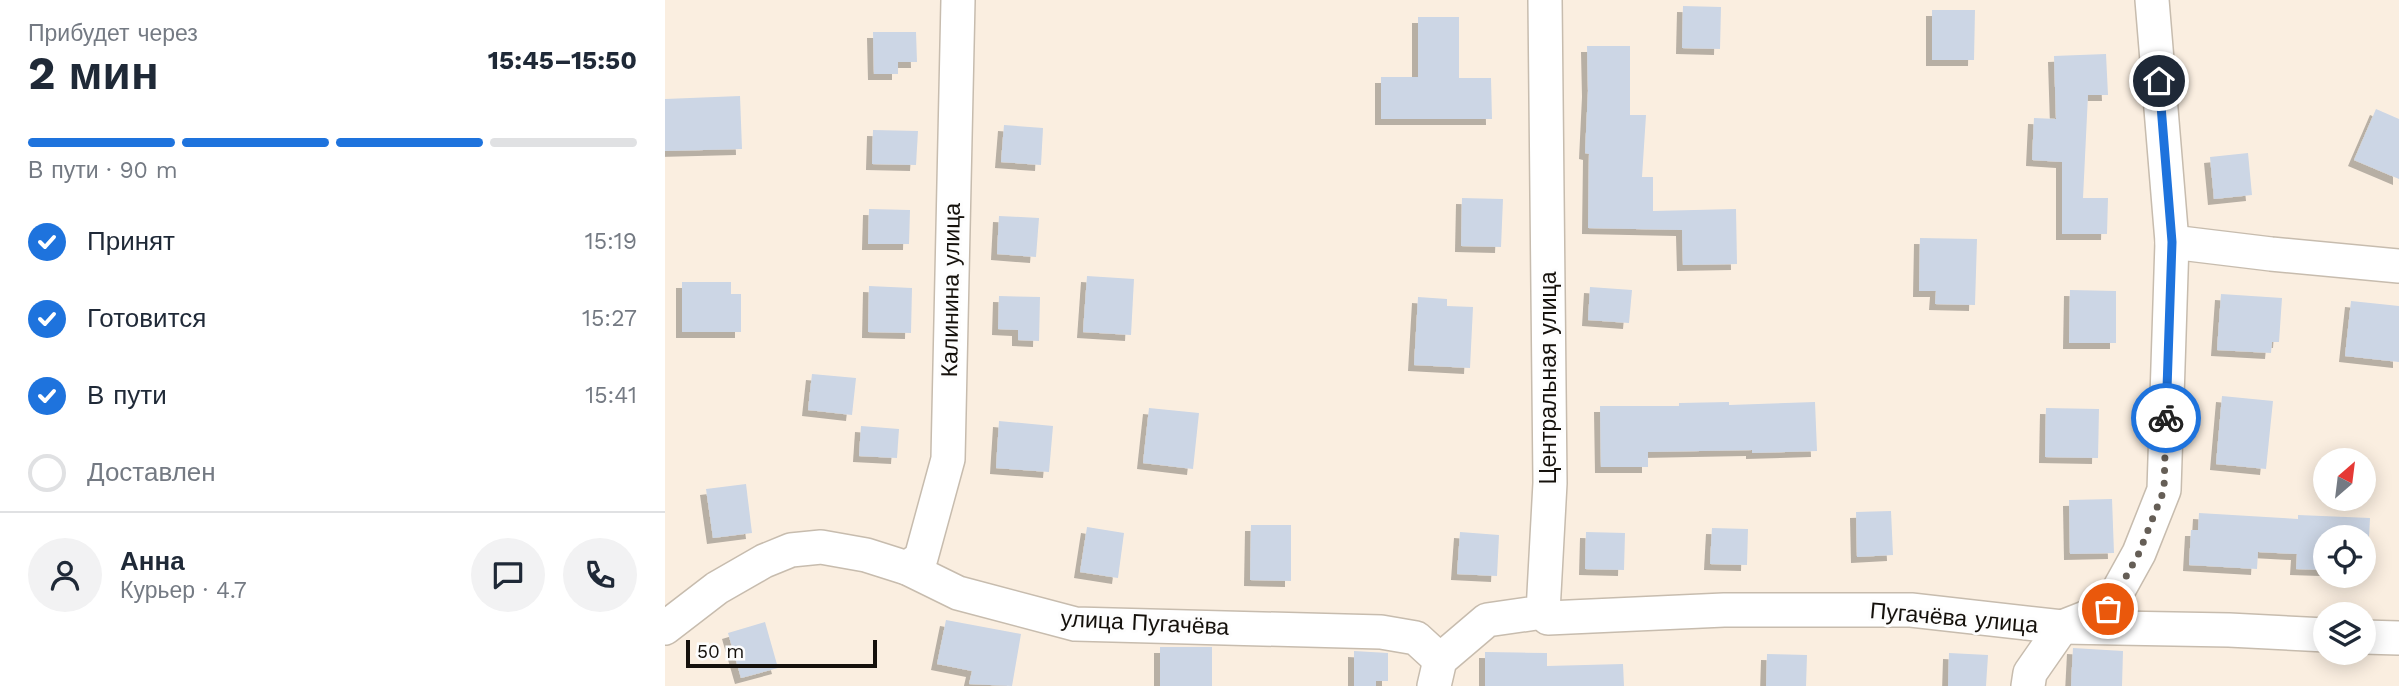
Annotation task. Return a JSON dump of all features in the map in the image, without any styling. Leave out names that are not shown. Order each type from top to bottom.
[{"type":"street","name":"Калинина улица","points":[[907,568],[921,558],[948,459],[958,0]]},
{"type":"street","name":"Центральная улица","points":[[1543,612],[1550,483],[1545,0]]},
{"type":"street","points":[[2028,686],[2030,673],[2062,627],[2108,609],[2139,553],[2164,490],[2172,242],[2152,0]]},
{"type":"street","points":[[2172,242],[2271,254],[2398,262]]},
{"type":"street","name":"улица Пугачёва","points":[[665,628],[717,588],[764,561],[791,550],[821,547],[866,555],[907,568],[958,593],[1075,624],[1381,632],[1416,638],[1437,673]]},
{"type":"street","name":"Пугачёва улица","points":[[1543,612],[1548,618],[1724,610],[1910,610],[2062,627],[2313,634]]},
{"type":"street","points":[[1437,673],[1487,620],[1543,612]]},
{"type":"street","points":[[2376,637],[2399,638]]},
{"type":"building","points":[[1683,6],[1721,7],[1720,49],[1682,48]]},
{"type":"building","points":[[1932,10],[1975,10],[1974,60],[1932,60]]},
{"type":"building","points":[[1418,17],[1459,17],[1459,78],[1491,78],[1492,119],[1381,119],[1381,77],[1418,77]]},
{"type":"building","points":[[873,32],[916,32],[917,62],[898,62],[898,74],[874,74]]},
{"type":"building","points":[[1587,46],[1630,46],[1630,115],[1646,115],[1642,177],[1653,177],[1653,211],[1736,209],[1737,264],[1683,265],[1682,230],[1588,228],[1589,154],[1585,153]]},
{"type":"building","points":[[2106,54],[2108,95],[2088,95],[2083,198],[2108,198],[2107,234],[2062,234],[2062,162],[2032,160],[2034,118],[2056,119],[2054,56]]},
{"type":"building","points":[[740,96],[742,149],[665,151],[665,99]]},
{"type":"building","points":[[2376,109],[2399,119],[2399,179],[2354,160]]},
{"type":"building","points":[[1004,125],[1043,128],[1041,165],[1001,162]]},
{"type":"building","points":[[873,130],[918,131],[916,165],[872,164]]},
{"type":"building","points":[[2248,153],[2252,195],[2214,199],[2210,157]]},
{"type":"building","points":[[1462,198],[1503,199],[1501,247],[1461,246]]},
{"type":"building","points":[[869,209],[910,210],[909,244],[868,244]]},
{"type":"building","points":[[999,216],[1039,218],[1036,257],[997,254]]},
{"type":"building","points":[[1920,238],[1977,239],[1975,305],[1935,304],[1936,291],[1919,291]]},
{"type":"building","points":[[1087,276],[1134,279],[1131,335],[1083,332]]},
{"type":"building","points":[[682,282],[731,282],[731,294],[741,294],[741,332],[682,332]]},
{"type":"building","points":[[869,286],[912,288],[911,333],[868,332]]},
{"type":"building","points":[[1590,287],[1632,290],[1629,323],[1588,320]]},
{"type":"building","points":[[2070,290],[2116,291],[2116,343],[2069,343]]},
{"type":"building","points":[[2221,294],[2282,298],[2279,342],[2272,342],[2271,353],[2217,350]]},
{"type":"building","points":[[999,296],[1040,297],[1039,341],[1018,340],[1018,330],[998,329]]},
{"type":"building","points":[[1418,297],[1447,299],[1447,306],[1473,307],[1470,368],[1414,365]]},
{"type":"building","points":[[2351,301],[2399,306],[2399,362],[2345,356]]},
{"type":"building","points":[[812,374],[856,378],[852,415],[808,410]]},
{"type":"building","points":[[2222,396],[2273,401],[2266,469],[2216,464]]},
{"type":"building","points":[[1729,402],[1729,405],[1815,402],[1817,451],[1648,452],[1648,467],[1601,467],[1600,406],[1679,406],[1679,403]]},
{"type":"building","points":[[1149,408],[1199,413],[1193,469],[1143,463]]},
{"type":"building","points":[[2046,408],[2099,409],[2098,458],[2045,457]]},
{"type":"building","points":[[999,421],[1053,426],[1049,472],[996,468]]},
{"type":"building","points":[[861,426],[899,429],[897,458],[859,456]]},
{"type":"building","points":[[746,484],[752,533],[713,538],[706,489]]},
{"type":"building","points":[[2112,499],[2114,553],[2070,554],[2069,500]]},
{"type":"building","points":[[1891,511],[1893,555],[1857,557],[1856,512]]},
{"type":"building","points":[[2199,513],[2298,519],[2298,515],[2370,518],[2370,525],[2313,525],[2313,570],[2296,569],[2297,554],[2258,552],[2257,569],[2189,565],[2191,530],[2198,530]]},
{"type":"building","points":[[1251,525],[1291,525],[1291,581],[1250,580]]},
{"type":"building","points":[[1087,527],[1124,533],[1118,578],[1080,572]]},
{"type":"building","points":[[1712,528],[1748,529],[1747,565],[1710,564]]},
{"type":"building","points":[[1460,532],[1499,535],[1497,576],[1457,574]]},
{"type":"building","points":[[1586,532],[1625,533],[1624,570],[1585,569]]},
{"type":"building","points":[[946,620],[1021,634],[1012,686],[969,684],[972,671],[937,664]]},
{"type":"building","points":[[765,622],[778,668],[741,678],[728,633]]},
{"type":"building","points":[[1160,647],[1212,647],[1212,686],[1160,686]]},
{"type":"building","points":[[2073,648],[2123,651],[2122,686],[2071,686]]},
{"type":"building","points":[[1354,651],[1388,653],[1388,681],[1376,681],[1376,686],[1354,686]]},
{"type":"building","points":[[1485,652],[1547,653],[1547,666],[1623,664],[1624,686],[1485,686]]},
{"type":"building","points":[[1949,653],[1988,655],[1986,686],[1948,686]]},
{"type":"building","points":[[1767,654],[1807,655],[1806,686],[1766,686]]},
{"type":"way so far","points":[[2108,609],[2139,553],[2164,490],[2166,418]]},
{"type":"route","points":[[2159,81],[2172,242],[2166,418]]}]
